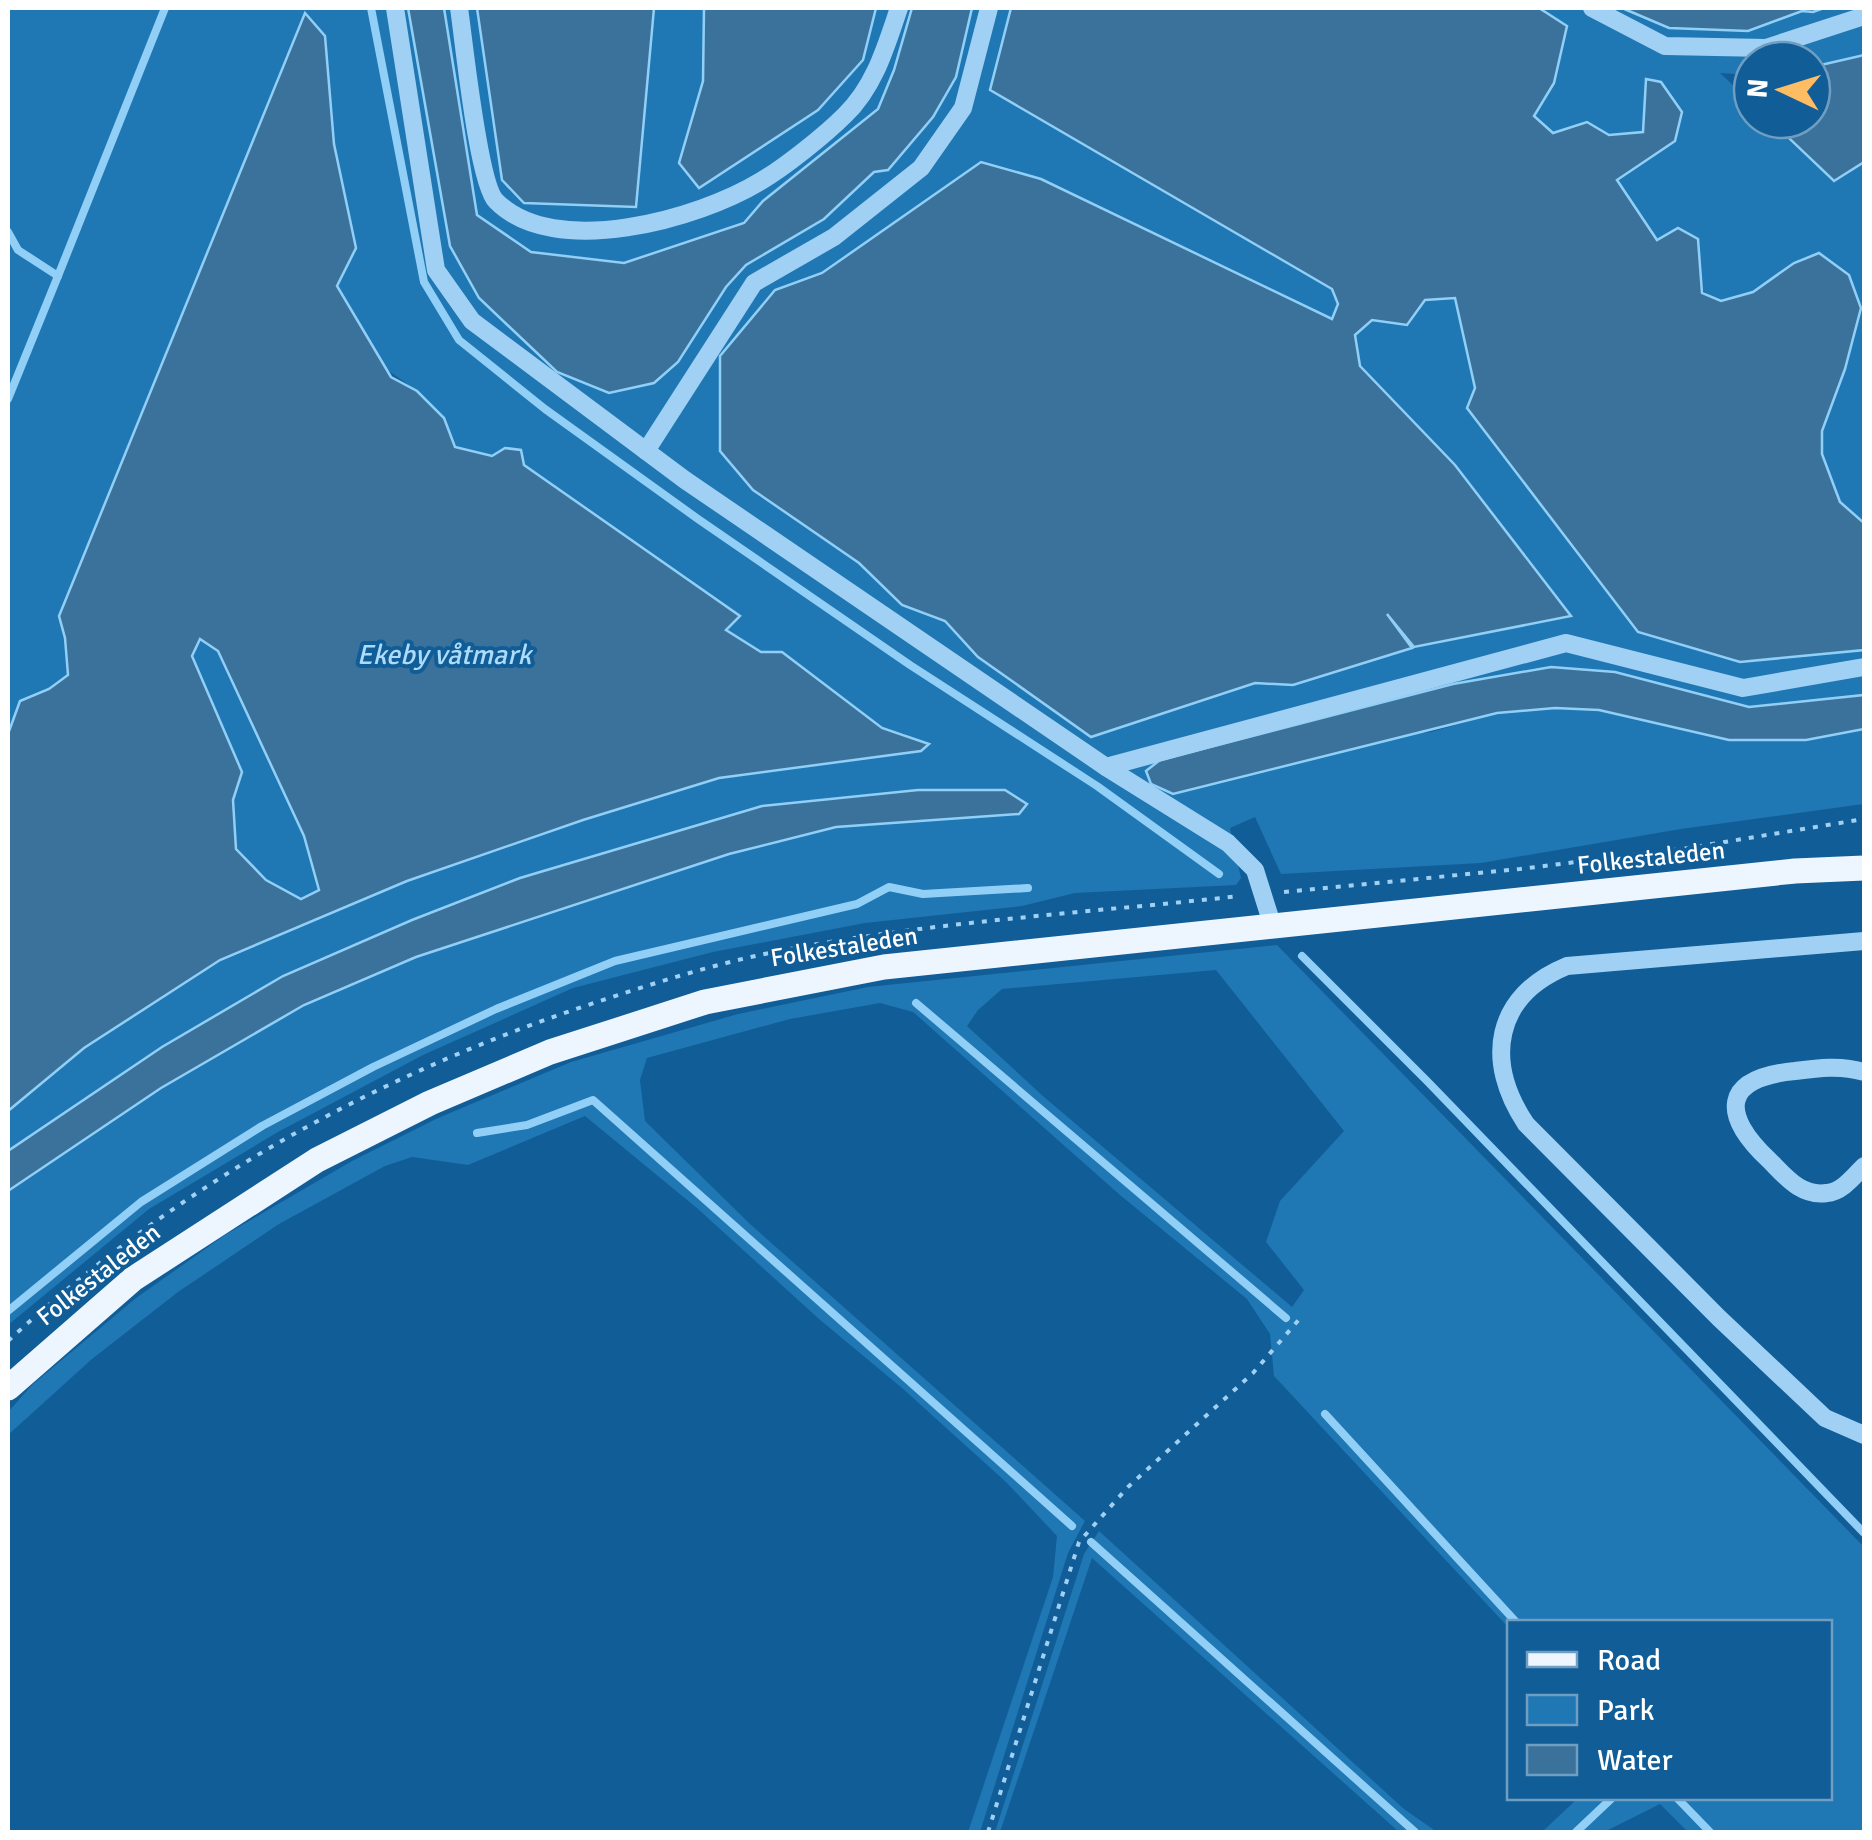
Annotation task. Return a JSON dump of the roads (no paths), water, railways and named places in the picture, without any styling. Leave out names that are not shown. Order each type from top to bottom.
[{"type":"main road","name":"Folkestaleden","points":[[1795,871],[1864,856]]},
{"type":"main road","name":"Folkestaleden","points":[[8,1388],[134,1278],[317,1160],[430,1102],[550,1052],[706,1002],[884,967],[1795,871],[1864,868]]},
{"type":"lane","points":[[395,8],[436,270],[472,320],[646,452],[1106,767],[1228,843],[1255,870],[1272,924]]},
{"type":"lane","points":[[459,8],[483,165],[493,199],[526,223],[573,232],[668,221],[761,182],[846,114],[876,74],[899,8]]},
{"type":"lane","points":[[646,452],[754,283],[834,237],[921,168],[963,108],[989,8]]},
{"type":"lane","points":[[1592,8],[1665,46],[1766,48],[1864,16]]},
{"type":"lane","points":[[1106,767],[1566,643],[1742,688],[1864,668]]},
{"type":"lane","points":[[1864,941],[1568,966],[1547,974],[1519,1000],[1501,1038],[1499,1056],[1510,1101],[1526,1124],[1718,1318],[1825,1418],[1864,1435]]},
{"type":"lane","points":[[1864,1072],[1827,1068],[1763,1076],[1748,1083],[1740,1093],[1736,1115],[1748,1140],[1798,1189],[1834,1192],[1864,1166]]},
{"type":"water","points":[[408,8],[444,8],[477,215],[531,252],[624,263],[744,223],[763,201],[878,109],[912,8],[972,8],[956,77],[933,117],[888,170],[874,172],[824,219],[746,265],[726,287],[678,362],[654,383],[609,393],[557,372],[479,298],[450,246]]},
{"type":"water","points":[[477,8],[654,8],[636,207],[524,203],[502,180]]},
{"type":"water","points":[[704,8],[876,8],[863,60],[818,110],[699,188],[679,163],[703,81]]},
{"type":"water","points":[[1011,8],[1539,8],[1567,26],[1554,83],[1534,116],[1553,133],[1587,122],[1609,135],[1643,132],[1646,79],[1661,82],[1682,112],[1675,141],[1617,180],[1657,240],[1678,228],[1698,239],[1702,293],[1721,301],[1753,292],[1794,263],[1819,253],[1849,275],[1861,308],[1845,369],[1822,431],[1822,454],[1840,502],[1864,523],[1864,650],[1740,662],[1638,632],[1467,408],[1475,388],[1455,298],[1425,300],[1407,325],[1372,320],[1355,335],[1360,366],[1455,465],[1571,616],[1414,647],[1387,614],[1412,648],[1293,685],[1255,683],[1091,737],[978,657],[945,621],[902,605],[859,563],[753,490],[720,451],[720,356],[775,290],[822,273],[981,162],[1041,179],[1332,319],[1338,304],[1332,289],[990,90]]},
{"type":"water","points":[[1622,8],[1824,8],[1802,11],[1748,31],[1669,28]]},
{"type":"water","name":"Ekeby våtmark","points":[[305,13],[325,36],[334,144],[356,248],[337,286],[391,377],[417,391],[444,418],[455,447],[492,456],[505,448],[521,450],[524,465],[740,616],[726,630],[761,652],[782,652],[882,728],[929,744],[921,751],[719,778],[407,881],[220,960],[84,1048],[8,1111],[8,734],[20,701],[49,689],[68,675],[59,616]],"holes":[[[200,639],[218,651],[304,836],[319,890],[301,899],[266,880],[236,849],[233,800],[242,772],[192,656]]]},
{"type":"water","points":[[1864,55],[1864,162],[1834,181],[1791,140],[1832,140],[1832,62]]},
{"type":"water","points":[[1551,667],[1615,672],[1749,707],[1864,695],[1864,729],[1806,740],[1729,740],[1599,710],[1555,708],[1497,713],[1173,794],[1151,784],[1146,771],[1160,760],[1453,684]]},
{"type":"water","points":[[918,790],[1005,790],[1027,804],[1019,814],[836,827],[729,854],[416,957],[304,1005],[161,1088],[8,1191],[8,1151],[162,1047],[283,976],[520,878],[762,806]]},
{"type":"waterway","points":[[8,232],[18,250],[58,276],[165,8]]},
{"type":"waterway","points":[[371,8],[424,282],[459,340],[545,409],[698,519],[910,665],[1097,786],[1219,874]]},
{"type":"waterway","points":[[8,399],[58,276]]},
{"type":"waterway","points":[[8,1311],[141,1202],[262,1126],[373,1067],[496,1009],[615,961],[857,904],[889,887],[923,894],[1028,888]]},
{"type":"waterway","points":[[1302,956],[1864,1533]]},
{"type":"waterway","points":[[916,1003],[1286,1318]]},
{"type":"waterway","points":[[477,1133],[527,1125],[593,1100],[1072,1526]]},
{"type":"waterway","points":[[1325,1414],[1514,1620]]},
{"type":"waterway","points":[[1091,1542],[1415,1832]]},
{"type":"waterway","points":[[1576,1832],[1610,1800]]},
{"type":"waterway","points":[[1679,1800],[1710,1832]]}]
